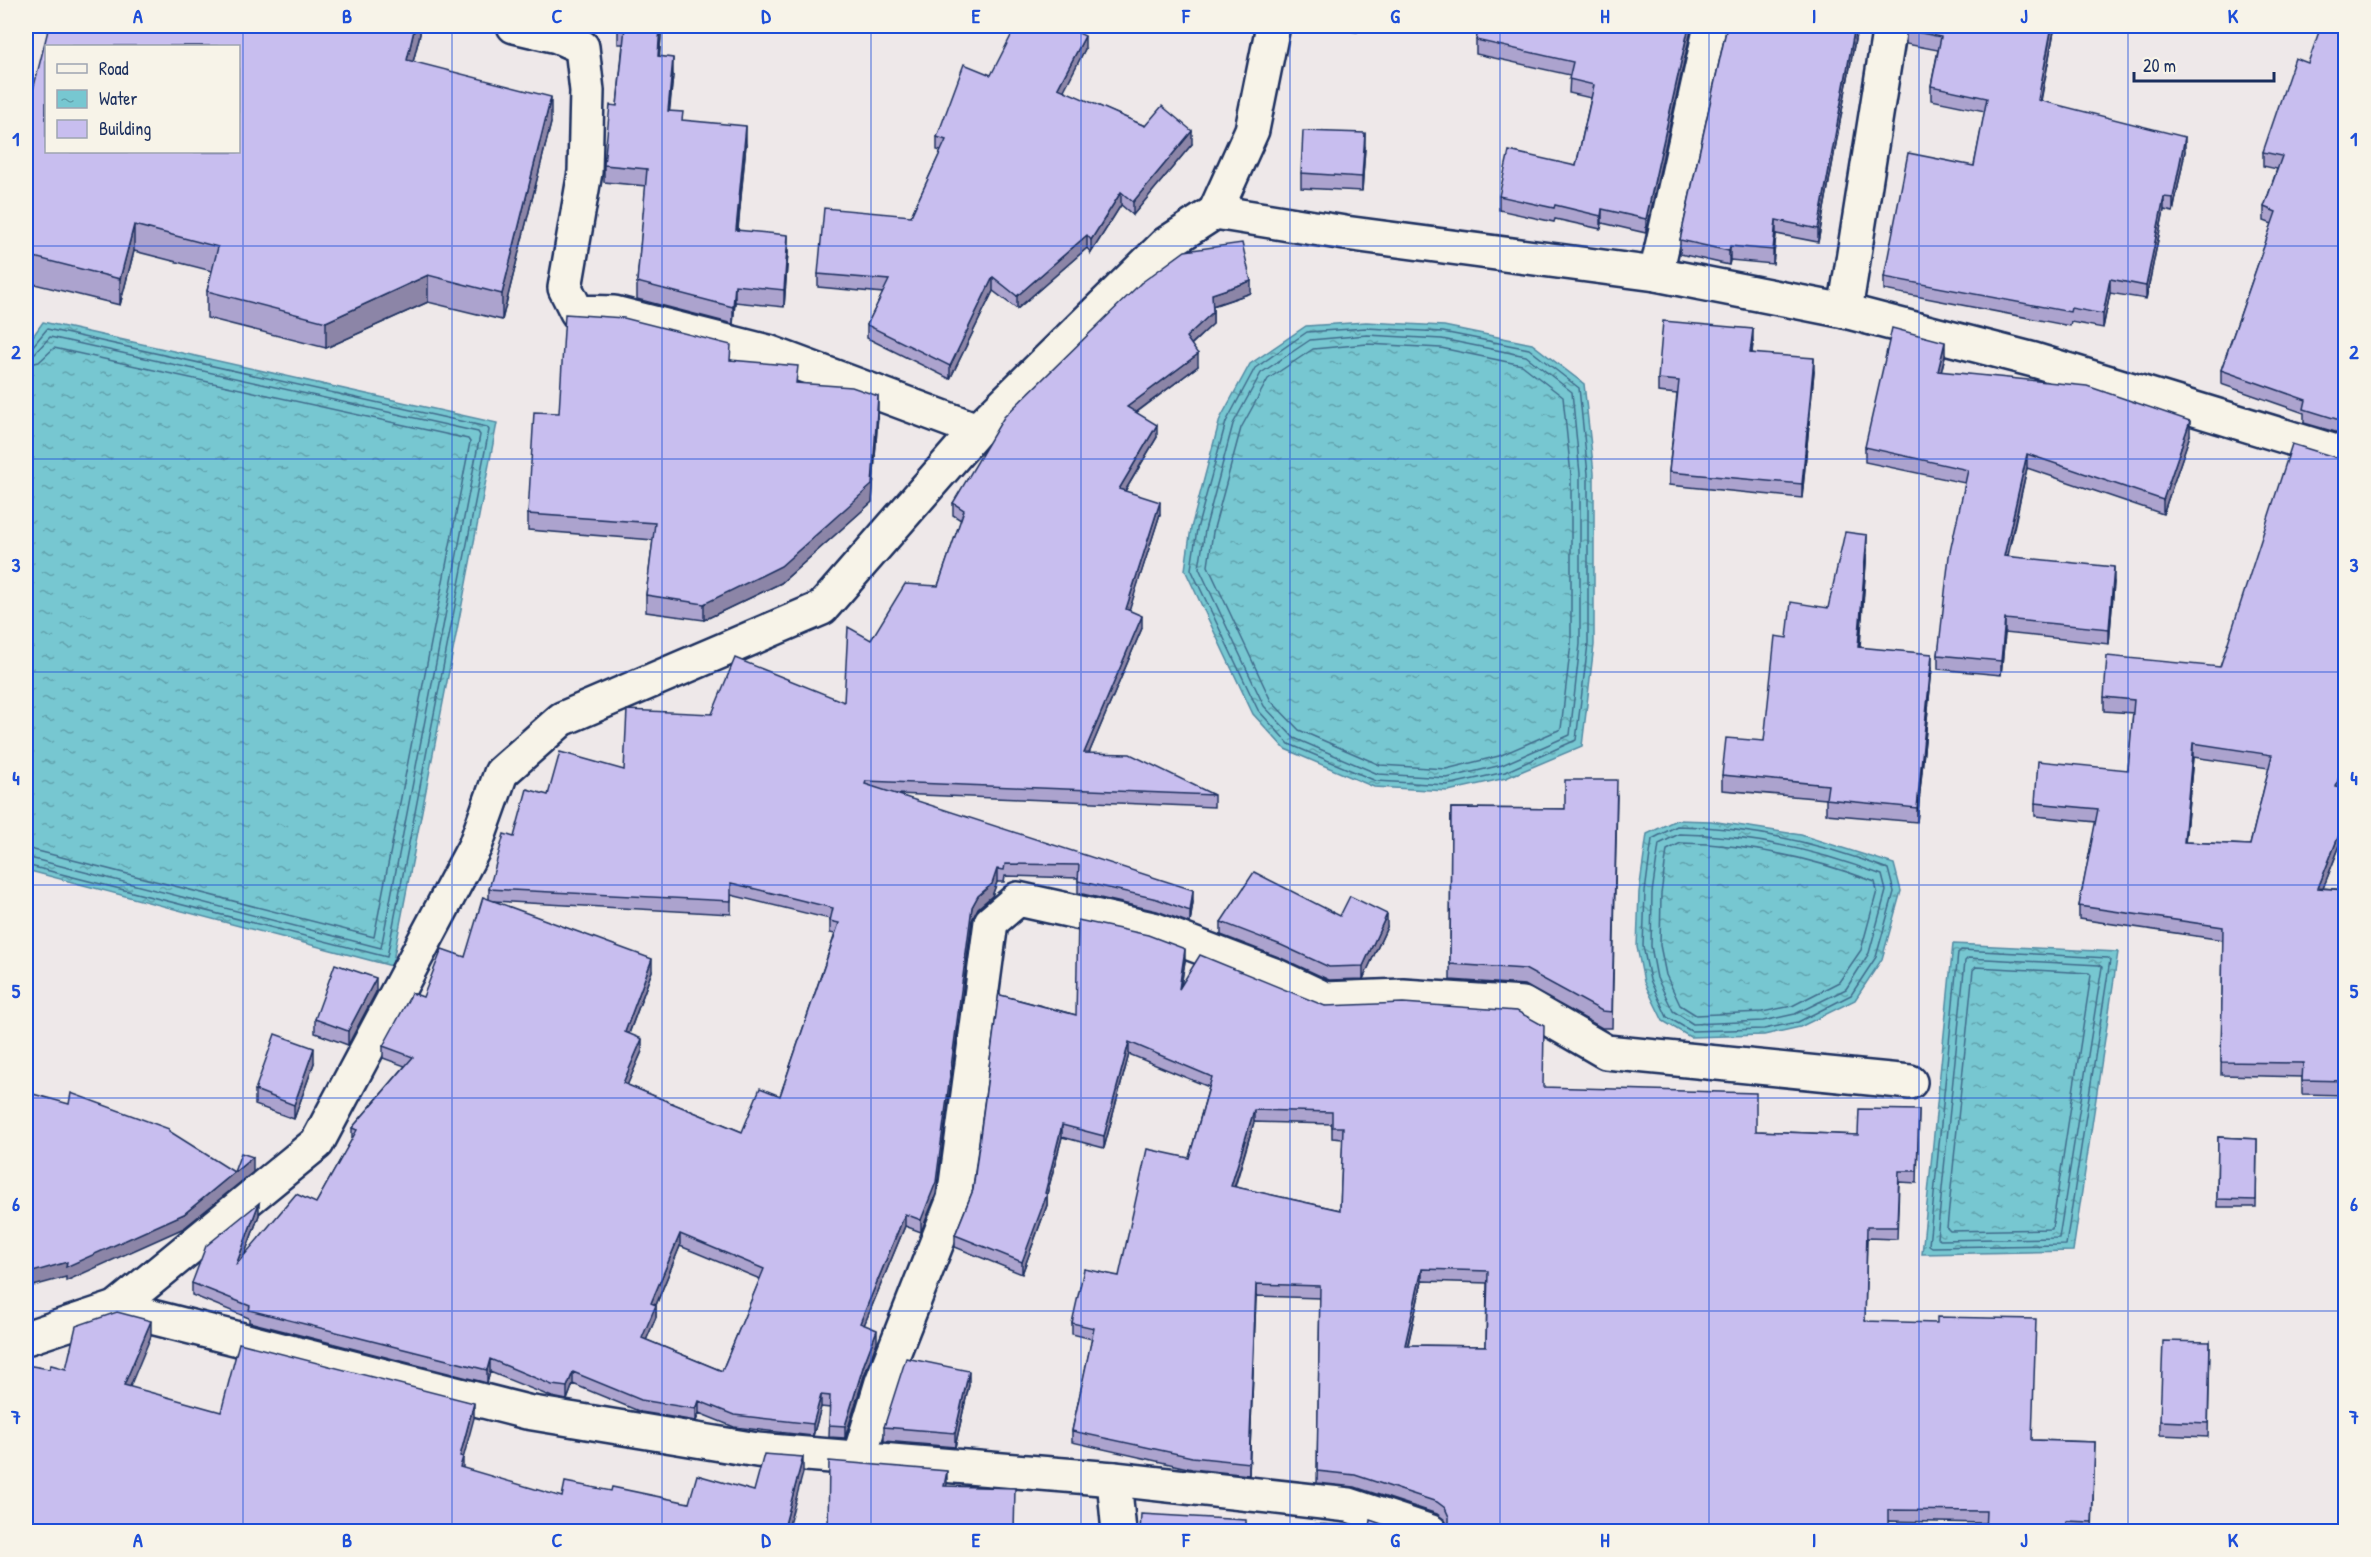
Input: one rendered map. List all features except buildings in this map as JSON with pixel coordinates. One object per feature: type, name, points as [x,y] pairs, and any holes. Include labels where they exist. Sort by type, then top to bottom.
[{"type":"street","points":[[514,26],[557,36],[582,47],[587,91],[585,171],[565,288],[577,312],[614,313],[768,352],[977,430]]},
{"type":"street","points":[[26,1338],[116,1308],[317,1143],[475,846],[501,773],[562,719],[822,608],[977,430],[1166,244],[1215,212],[1252,130],[1273,26]]},
{"type":"street","points":[[1656,274],[1711,26]]},
{"type":"street","points":[[1845,311],[1890,26]]},
{"type":"street","points":[[1215,212],[1356,235],[1656,274],[1845,311],[2034,360],[2346,455]]},
{"type":"street","points":[[859,1458],[882,1382],[954,1199],[991,922],[1018,899],[1153,929],[1274,975],[1325,999],[1403,996],[1523,1004],[1606,1052],[1910,1082]]},
{"type":"street","points":[[116,1308],[527,1412],[758,1450],[1114,1479],[1349,1505],[1431,1532]]},
{"type":"street","points":[[1114,1479],[1119,1532]]},
{"type":"water","points":[[43,322],[497,423],[392,966],[26,870],[26,346]]},
{"type":"water","points":[[1366,322],[1444,326],[1532,344],[1584,384],[1594,473],[1594,645],[1582,746],[1506,778],[1448,791],[1374,787],[1285,749],[1253,714],[1185,570],[1191,528],[1220,419],[1250,364],[1306,326]]},
{"type":"water","points":[[1676,820],[1711,821],[1801,835],[1894,864],[1901,891],[1882,959],[1855,1000],[1800,1027],[1764,1035],[1690,1037],[1663,1021],[1644,982],[1637,947],[1639,892],[1647,834]]},
{"type":"water","points":[[1953,944],[2118,952],[2073,1251],[1922,1254]]}]
